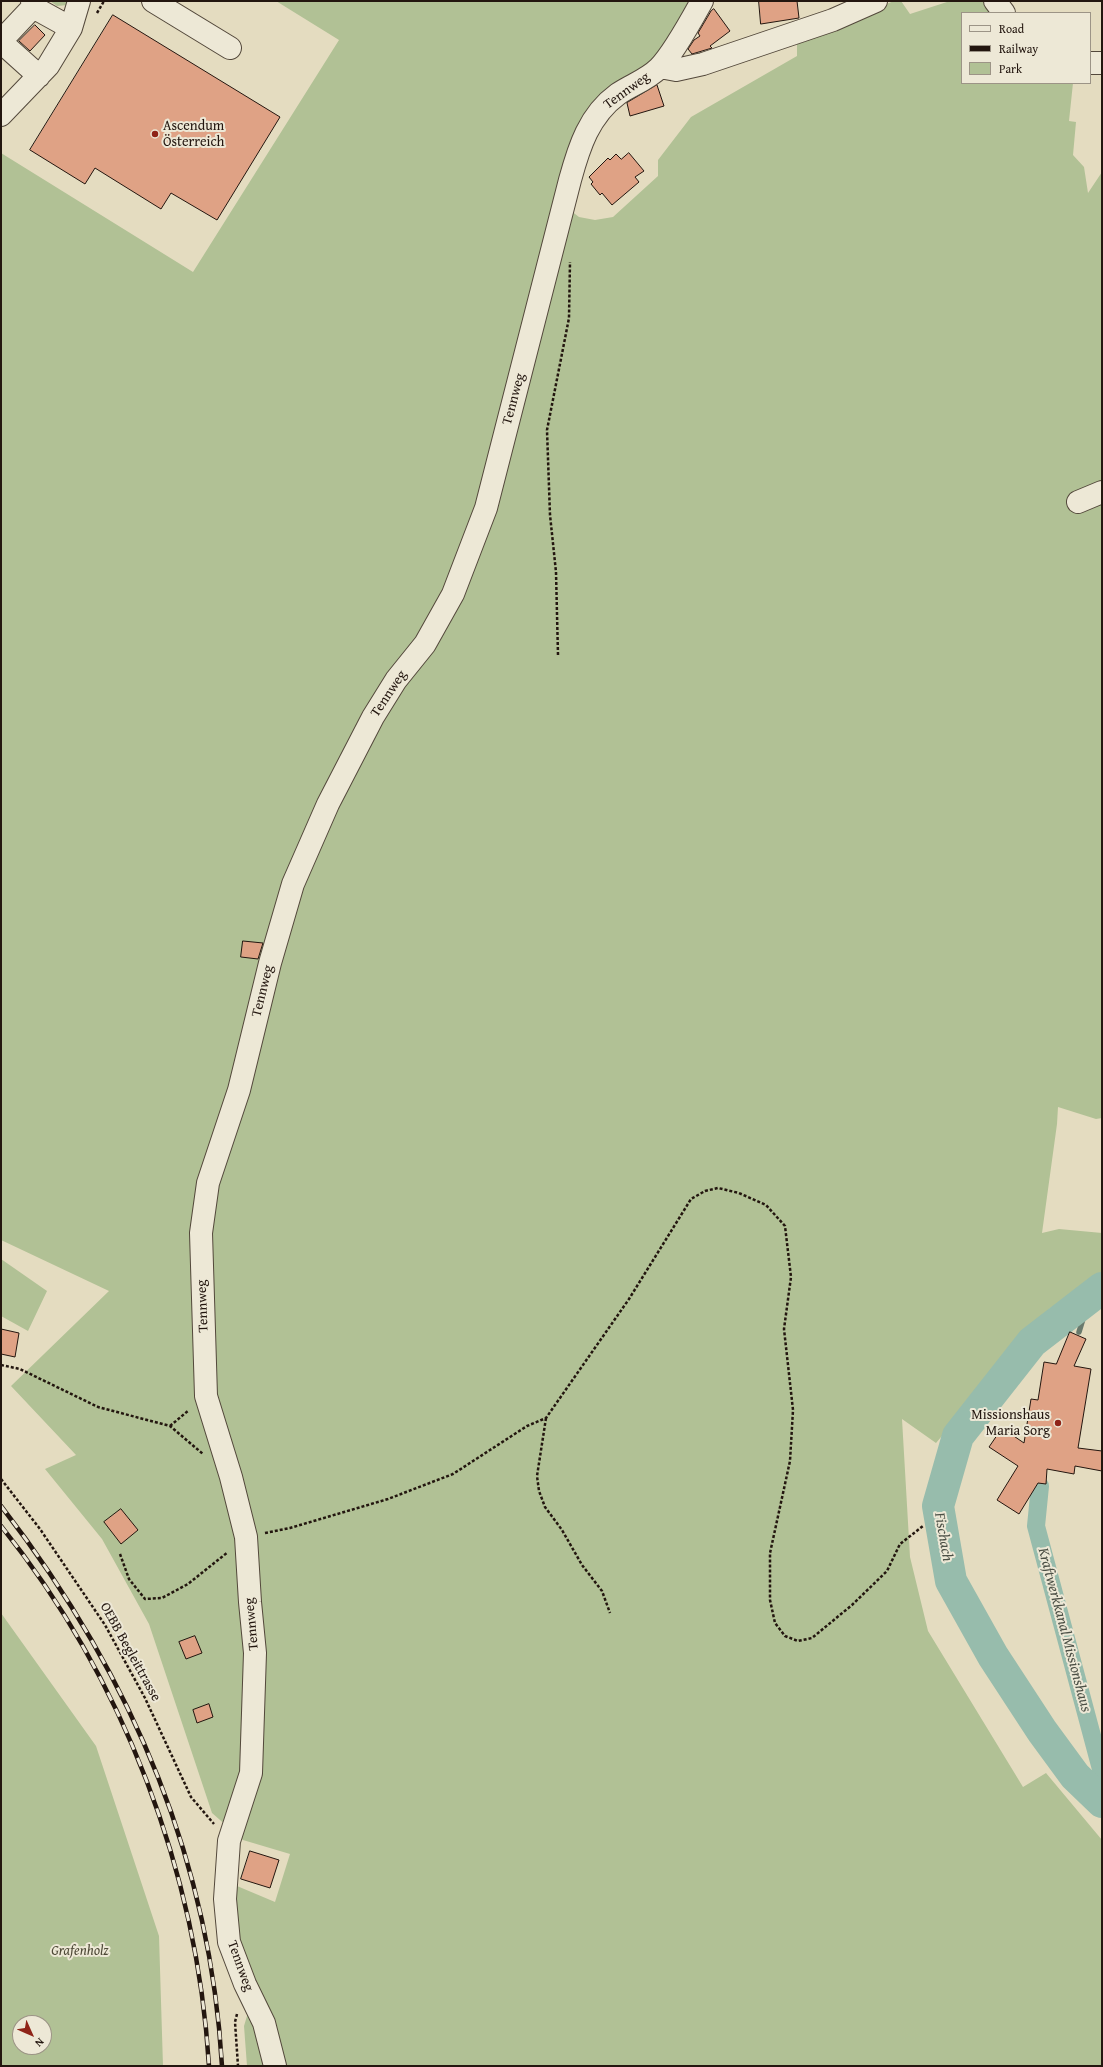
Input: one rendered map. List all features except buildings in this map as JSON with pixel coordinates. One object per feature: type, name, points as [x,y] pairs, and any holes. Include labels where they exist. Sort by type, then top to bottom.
[{"type":"street","points":[[5,105],[39,76],[48,66],[71,28],[79,1]]},
{"type":"street","points":[[153,1],[230,48]]},
{"type":"street","name":"Tennweg","points":[[275,2066],[264,2023],[245,1984],[229,1942],[225,1899],[228,1841],[251,1773],[255,1653],[246,1536],[231,1477],[206,1396],[201,1233],[208,1183],[239,1090],[270,963],[293,884],[328,804],[373,717],[396,680],[425,644],[453,594],[486,508],[570,180],[586,132],[598,113],[608,102],[620,93],[645,79],[660,67],[702,1]]},
{"type":"street","points":[[660,67],[676,70],[703,64],[833,20],[876,1]]},
{"type":"street","points":[[995,1],[1003,12]]},
{"type":"street","points":[[39,76],[1,42],[33,4],[71,28]]},
{"type":"street","points":[[1091,63],[1102,64]]},
{"type":"street","points":[[1078,502],[1102,492]]},
{"type":"path","points":[[558,656],[547,430],[569,318],[570,259]]},
{"type":"path","points":[[610,1613],[602,1591],[582,1565],[562,1530],[545,1507],[539,1491],[537,1476],[546,1418],[629,1299],[691,1199],[705,1191],[718,1188],[739,1193],[766,1205],[785,1226],[791,1277],[784,1330],[792,1410],[790,1461],[770,1553],[770,1600],[775,1623],[785,1636],[798,1641],[812,1638],[852,1605],[887,1571],[900,1544],[923,1526]]},
{"type":"path","points":[[1,1365],[20,1369],[98,1407],[170,1426],[207,1457]]},
{"type":"path","points":[[170,1426],[206,1396]]},
{"type":"path","points":[[120,1554],[129,1579],[145,1599],[162,1598],[188,1584],[246,1536],[290,1528],[388,1499],[453,1474],[527,1426],[546,1418]]},
{"type":"path","name":"OEBB Begleittrasse","points":[[1,1479],[40,1529],[105,1624],[146,1698],[191,1797],[228,1841]]},
{"type":"path","points":[[238,2066],[235,2022],[245,1984]]},
{"type":"green space","points":[[50,1],[69,1],[68,5],[57,6]]},
{"type":"green space","points":[[276,1],[695,1],[653,67],[628,82],[558,201],[579,217],[595,220],[613,217],[658,176],[658,160],[691,117],[797,56],[797,39],[894,1],[901,1],[910,14],[950,1],[983,1],[990,12],[961,12],[961,84],[1073,84],[1069,121],[1076,122],[1073,155],[1084,167],[1088,193],[1102,172],[1102,1118],[1096,1119],[1058,1107],[1042,1233],[1059,1229],[1102,1233],[1102,1275],[1049,1309],[936,1443],[902,1419],[910,1557],[928,1631],[1023,1787],[1046,1773],[1102,1840],[1102,2066],[279,2066],[233,1932],[237,1886],[275,1902],[290,1854],[243,1840],[212,1813],[149,1624],[102,1539],[45,1469],[76,1455],[11,1386],[109,1291],[1,1240],[1,153],[193,272],[339,40]]},
{"type":"green space","points":[[1,1259],[47,1291],[28,1331],[1,1316]]},
{"type":"green space","name":"Grafenholz","points":[[1,1613],[96,1746],[159,1936],[163,2066],[1,2066]]},
{"type":"green space","points":[[250,2006],[272,2066],[247,2066],[244,2026]]},
{"type":"waterway","name":"Fischach","points":[[1102,1288],[1032,1342],[958,1436],[938,1506],[951,1581],[993,1656],[1042,1731],[1075,1776],[1102,1802]]},
{"type":"waterway","name":"Kraftwerkkanal Missionshaus","points":[[1079,1332],[1090,1296]]},
{"type":"waterway","name":"Kraftwerkkanal Missionshaus","points":[[1040,1486],[1036,1526],[1102,1773]]},
{"type":"railway","points":[[1,1506],[46,1569],[87,1633],[124,1700],[155,1769],[180,1840],[200,1913],[214,1988],[222,2066]]},
{"type":"railway","points":[[1,1526],[44,1585],[83,1647],[117,1712],[146,1780],[170,1850],[189,1921],[202,1993],[209,2066]]},
{"type":"place","name":"Ascendum Österreich","points":[[155,134]]},
{"type":"place","name":"Missionshaus Maria Sorg","points":[[1058,1423]]}]
